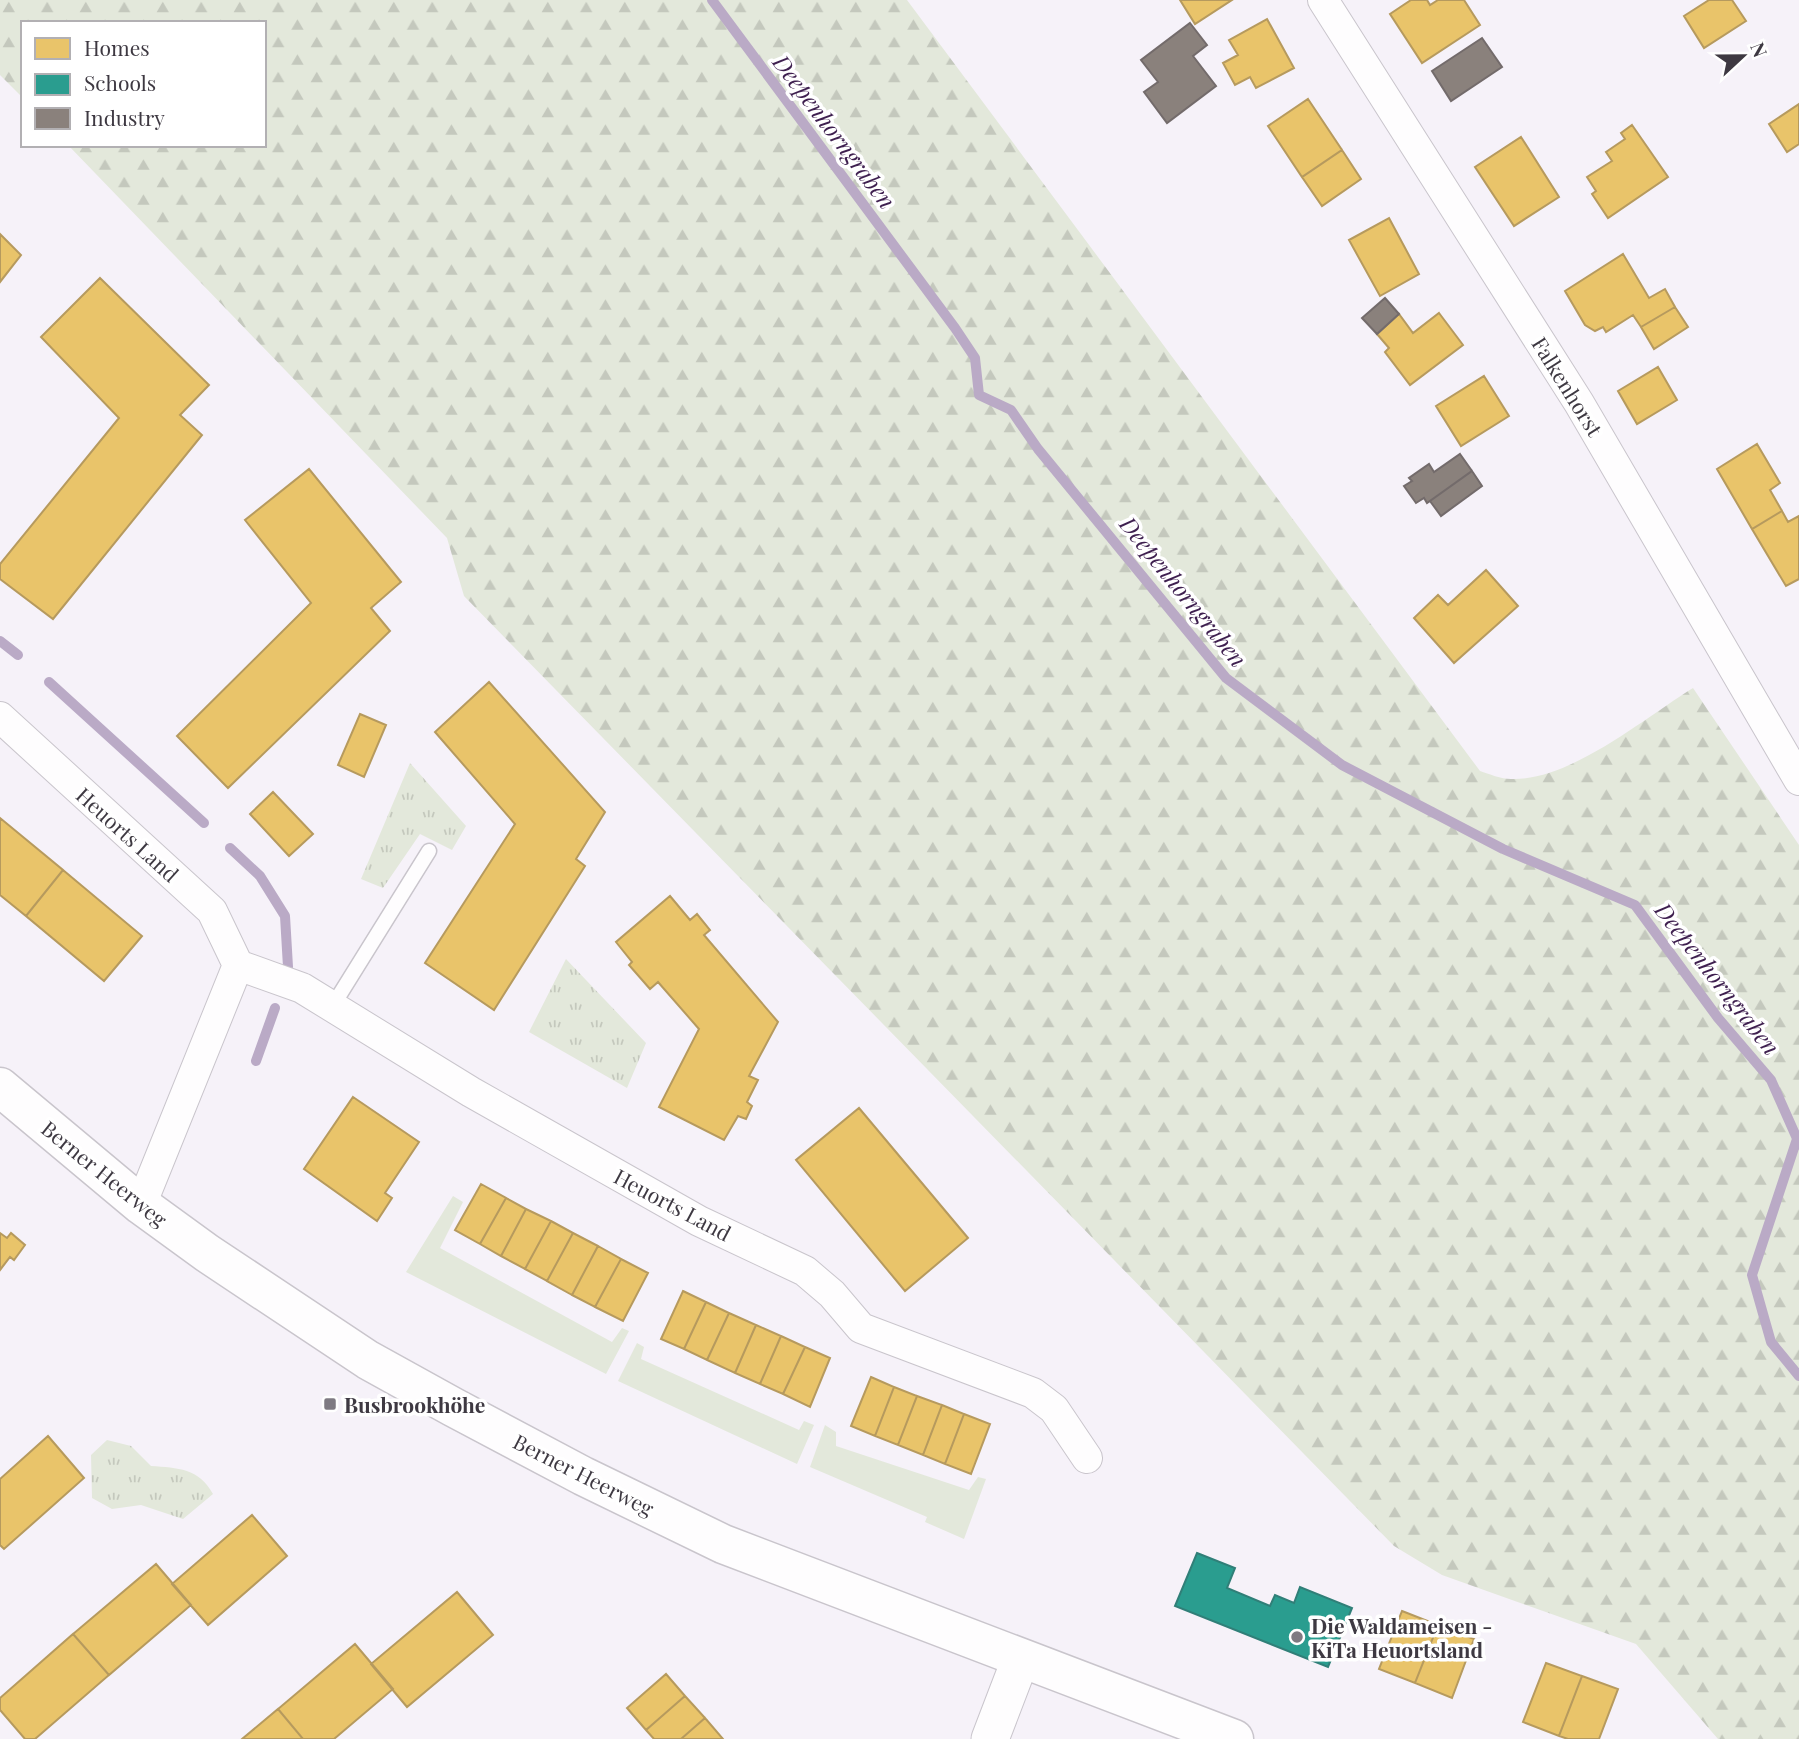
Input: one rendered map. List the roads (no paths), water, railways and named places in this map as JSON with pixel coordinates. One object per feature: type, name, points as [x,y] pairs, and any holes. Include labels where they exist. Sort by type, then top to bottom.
[{"type":"main road","name":"Berner Heerweg","points":[[0,1087],[141,1205],[207,1253],[368,1360],[583,1476],[723,1544],[1234,1739]]},
{"type":"street","name":"Falkenhorst","points":[[1323,0],[1579,403],[1799,780]]},
{"type":"street","name":"Heuorts Land","points":[[0,717],[212,911],[238,965],[302,988],[471,1093],[699,1221],[805,1271],[832,1294],[861,1328],[1033,1393],[1054,1409],[1087,1458]]},
{"type":"street","points":[[141,1205],[238,965]]},
{"type":"street","points":[[990,1739],[1021,1658]]},
{"type":"lane","points":[[332,1007],[429,851]]},
{"type":"waterway","name":"Deepenhorngraben","points":[[712,0],[955,328],[975,358],[979,395],[1011,410],[1038,449],[1226,678],[1342,765],[1503,849],[1635,905],[1718,1018],[1771,1080],[1799,1143]]},
{"type":"waterway","points":[[0,641],[18,655]]},
{"type":"waterway","points":[[49,682],[204,823]]},
{"type":"waterway","points":[[230,848],[260,876],[285,916],[288,967]]},
{"type":"waterway","points":[[256,1061],[275,1008]]},
{"type":"waterway","name":"Deepenhorngraben","points":[[1797,1139],[1752,1275],[1771,1342],[1799,1376]]},
{"type":"place","name":"Busbrookhöhe","points":[[330,1404]]},
{"type":"place","name":"Die Waldameisen - KiTa Heuortsland","points":[[1297,1637]]}]
